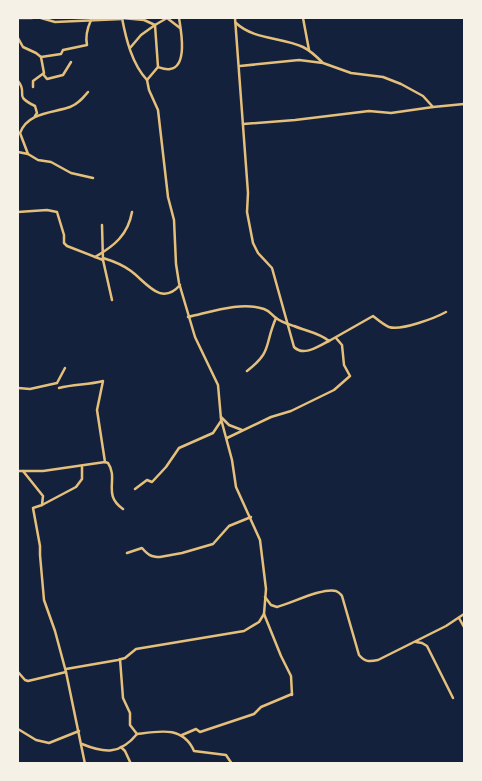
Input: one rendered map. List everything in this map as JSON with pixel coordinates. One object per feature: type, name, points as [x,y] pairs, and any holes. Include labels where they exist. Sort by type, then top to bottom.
[{"type":"street","points":[[18,18],[32,18]]},
{"type":"street","points":[[42,18],[56,22],[69,19],[122,18],[144,20],[155,26]]},
{"type":"street","points":[[122,18],[135,63],[147,80],[149,90],[158,110],[168,197],[174,220],[176,264],[180,284],[188,317],[202,353],[218,384],[221,418],[232,460],[236,487],[260,540],[266,589],[264,614],[291,676],[292,695],[261,708],[254,714],[200,732],[196,729],[181,736]]},
{"type":"street","points":[[130,48],[141,35],[167,18],[180,28]]},
{"type":"street","points":[[158,67],[170,69],[176,67],[180,62],[182,51],[179,18]]},
{"type":"street","points":[[235,18],[248,193],[247,212],[251,235],[258,253],[272,268],[294,347],[299,352],[308,351],[329,342],[373,316],[387,326],[396,328],[432,319],[446,312]]},
{"type":"street","points":[[303,18],[309,50]]},
{"type":"street","points":[[41,58],[57,56],[63,50],[87,45],[87,28],[91,20]]},
{"type":"street","points":[[236,23],[248,32],[302,46],[323,63]]},
{"type":"street","points":[[147,80],[158,67],[155,26]]},
{"type":"street","points":[[18,38],[23,47],[36,53],[41,58],[43,74],[48,79],[64,75],[71,62]]},
{"type":"street","points":[[240,66],[299,60],[323,63],[351,73],[382,77],[401,84],[423,96],[434,107]]},
{"type":"street","points":[[33,87],[33,81],[43,74]]},
{"type":"street","points":[[18,81],[24,100],[35,106],[37,113],[35,118]]},
{"type":"street","points":[[28,154],[20,133],[28,122],[47,112],[74,105],[88,92]]},
{"type":"street","points":[[243,124],[369,111],[391,113],[464,104]]},
{"type":"street","points":[[18,152],[28,154],[38,160],[51,162],[71,172],[92,178]]},
{"type":"street","points":[[18,212],[47,210],[56,212],[64,234],[64,243],[67,246],[95,257],[111,260],[130,271],[147,287],[159,293],[170,292],[180,284]]},
{"type":"street","points":[[95,257],[119,240],[130,223],[132,212]]},
{"type":"street","points":[[102,226],[103,259],[112,300]]},
{"type":"street","points":[[188,317],[221,309],[248,306],[268,310],[276,318],[310,333],[322,336],[329,342]]},
{"type":"street","points":[[247,371],[262,359],[267,351],[271,329],[276,318]]},
{"type":"street","points":[[226,438],[272,417],[291,411],[334,390],[350,376],[344,365],[342,345],[336,338]]},
{"type":"street","points":[[18,388],[30,389],[57,383],[65,368]]},
{"type":"street","points":[[59,388],[102,381],[97,410],[105,462],[108,463],[111,470],[112,498],[123,509]]},
{"type":"street","points":[[221,418],[229,425],[243,431]]},
{"type":"street","points":[[135,489],[147,480],[152,482],[155,480],[179,448],[213,433],[221,418]]},
{"type":"street","points":[[18,471],[43,471],[105,462]]},
{"type":"street","points":[[82,466],[82,479],[79,484],[61,496],[33,508],[40,546],[44,600],[66,671],[85,764]]},
{"type":"street","points":[[23,471],[42,492],[42,505]]},
{"type":"street","points":[[127,553],[142,548],[152,557],[160,557],[207,546],[217,540],[229,526],[251,517]]},
{"type":"street","points":[[265,597],[271,605],[277,607],[330,590],[337,591],[342,596],[359,655],[369,662],[378,660],[414,642],[464,614]]},
{"type":"street","points":[[18,672],[28,681],[120,660],[136,649],[244,631],[259,622],[264,614]]},
{"type":"street","points":[[459,618],[464,627]]},
{"type":"street","points":[[414,642],[427,646],[453,698]]},
{"type":"street","points":[[120,660],[123,698],[130,713],[130,725],[138,734]]},
{"type":"street","points":[[18,729],[36,740],[48,743],[79,731]]},
{"type":"street","points":[[82,744],[104,752],[112,751],[133,740],[138,734],[162,730],[181,736],[191,744],[194,751],[226,754],[232,764]]},
{"type":"street","points":[[121,747],[125,750],[131,764]]}]
